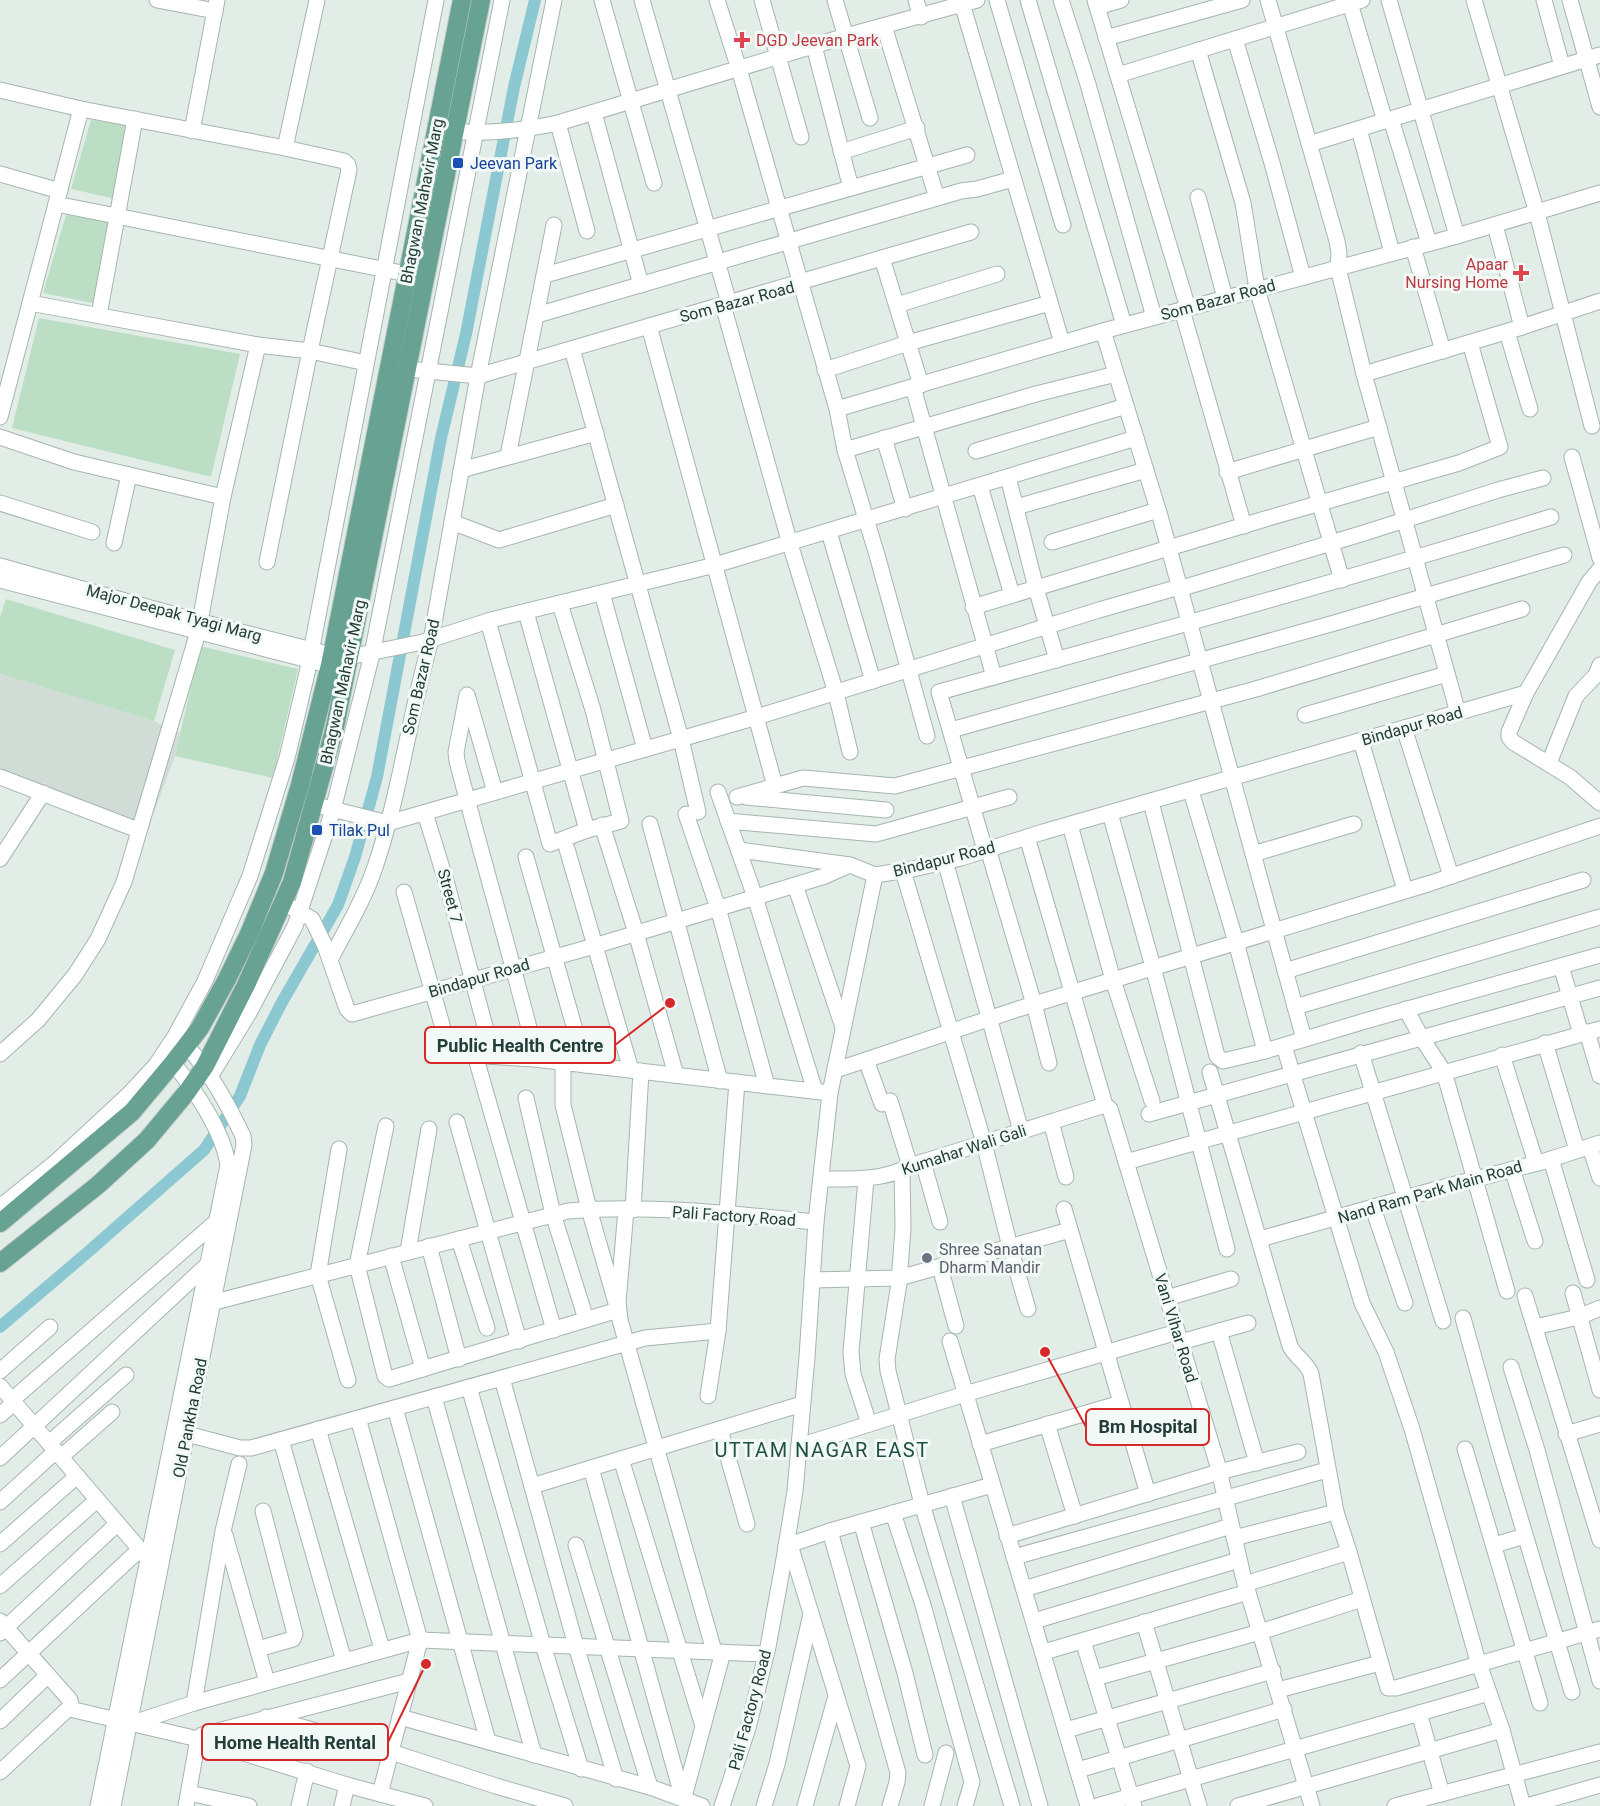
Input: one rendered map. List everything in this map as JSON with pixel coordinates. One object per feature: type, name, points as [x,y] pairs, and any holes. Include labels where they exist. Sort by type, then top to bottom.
[{"type":"main road","name":"Bhagwan Mahavir Marg","points":[[0,1263],[98,1185],[147,1140],[191,1085],[208,1071],[292,882],[335,727],[340,661],[407,274],[462,0]]},
{"type":"main road","name":"Bhagwan Mahavir Marg","points":[[0,1211],[132,1112],[173,1063],[186,1045],[193,1023],[249,934],[274,873],[340,661],[406,368],[481,0]]},
{"type":"street","points":[[157,0],[216,6],[192,131]]},
{"type":"street","points":[[285,148],[317,0]]},
{"type":"street","points":[[0,1211],[133,1089],[193,1023],[205,981],[250,876],[287,759],[311,655],[436,0]]},
{"type":"street","points":[[208,1071],[249,1013],[306,915],[340,811],[372,654],[435,372],[482,133],[502,0]]},
{"type":"street","points":[[406,368],[475,376],[521,130],[554,0]]},
{"type":"street","points":[[602,0],[654,183]]},
{"type":"street","points":[[642,0],[717,263],[790,544],[836,693],[850,752]]},
{"type":"street","points":[[717,0],[800,282],[971,232]]},
{"type":"street","points":[[762,0],[801,137]]},
{"type":"street","points":[[835,0],[870,118]]},
{"type":"street","points":[[916,0],[921,17]]},
{"type":"street","points":[[997,0],[1063,225]]},
{"type":"street","points":[[1028,0],[1124,326]]},
{"type":"street","points":[[1061,0],[1087,81],[1154,317]]},
{"type":"street","points":[[1121,0],[1096,3],[1185,309],[1227,472],[1244,526]]},
{"type":"street","points":[[1106,38],[1242,0]]},
{"type":"street","points":[[1268,0],[1337,241],[1338,268],[1364,374],[1458,713]]},
{"type":"street","points":[[1389,0],[1457,236]]},
{"type":"street","points":[[1474,0],[1537,213],[1592,426]]},
{"type":"street","points":[[1544,0],[1562,66]]},
{"type":"street","points":[[1570,0],[1593,56],[1600,106]]},
{"type":"street","points":[[454,131],[482,133],[521,130],[558,123],[846,36],[921,17],[967,1],[1013,179],[1062,343]]},
{"type":"street","points":[[1118,75],[1354,1],[1388,120],[1429,243]]},
{"type":"street","points":[[884,26],[937,198]]},
{"type":"street","points":[[1235,39],[1303,277]]},
{"type":"street","points":[[814,46],[851,188]]},
{"type":"street","points":[[1198,50],[1243,203],[1257,290],[1342,579]]},
{"type":"street","points":[[1309,144],[1593,56]]},
{"type":"street","points":[[0,90],[81,109],[340,159],[348,165],[267,562]]},
{"type":"street","points":[[0,417],[81,109]]},
{"type":"street","points":[[594,113],[641,285]]},
{"type":"street","points":[[99,315],[135,119]]},
{"type":"street","points":[[558,123],[587,231]]},
{"type":"street","points":[[841,152],[917,128]]},
{"type":"street","points":[[1359,129],[1392,253]]},
{"type":"street","points":[[545,275],[967,155]]},
{"type":"street","points":[[0,174],[58,197],[117,216],[407,274]]},
{"type":"street","points":[[537,315],[937,198],[1013,179]]},
{"type":"street","name":"Som Bazar Road","points":[[327,953],[368,886],[422,671],[452,522],[475,376],[800,282],[837,409],[1103,331],[1457,236],[1600,193]]},
{"type":"street","points":[[1198,197],[1225,298]]},
{"type":"street","points":[[508,456],[554,225]]},
{"type":"street","points":[[1495,225],[1522,327]]},
{"type":"street","points":[[1413,248],[1443,351]]},
{"type":"street","points":[[882,258],[908,343],[924,427],[994,677]]},
{"type":"street","points":[[897,305],[997,274]]},
{"type":"street","points":[[1364,374],[1507,332],[1600,301]]},
{"type":"street","points":[[30,303],[258,345],[310,351],[366,363]]},
{"type":"street","points":[[825,370],[908,343],[1050,303]]},
{"type":"street","points":[[649,327],[775,786]]},
{"type":"street","points":[[1103,331],[1158,510],[1304,1039]]},
{"type":"street","points":[[1507,332],[1530,409]]},
{"type":"street","points":[[973,607],[1394,483],[1459,463],[1500,447],[1470,343]]},
{"type":"street","points":[[0,1053],[38,1020],[85,960],[117,899],[130,863],[199,626],[223,497],[258,345]]},
{"type":"street","points":[[572,349],[681,739],[692,813],[767,1086]]},
{"type":"street","points":[[845,450],[1036,394],[1116,374]]},
{"type":"street","points":[[976,451],[1126,406]]},
{"type":"street","points":[[837,409],[845,450],[927,736]]},
{"type":"street","points":[[1227,472],[1378,427]]},
{"type":"street","points":[[461,470],[596,433]]},
{"type":"street","points":[[0,437],[74,462],[223,497]]},
{"type":"street","points":[[884,438],[905,509]]},
{"type":"street","points":[[340,661],[427,641],[488,621],[715,565],[790,544],[1136,438]]},
{"type":"street","points":[[1572,457],[1600,558]]},
{"type":"street","points":[[1016,507],[1146,471]]},
{"type":"street","points":[[114,543],[129,475]]},
{"type":"street","points":[[1008,477],[1057,660]]},
{"type":"street","points":[[315,805],[384,822],[425,813],[757,717],[984,646],[1543,478]]},
{"type":"street","points":[[980,486],[1012,595]]},
{"type":"street","points":[[0,502],[92,532]]},
{"type":"street","points":[[452,522],[499,540],[616,506]]},
{"type":"street","points":[[1052,542],[1158,510]]},
{"type":"street","points":[[1049,1063],[1034,1004],[971,807],[939,692],[1188,624],[1415,559],[1551,517]]},
{"type":"street","points":[[829,532],[873,681]]},
{"type":"street","points":[[951,730],[1564,555]]},
{"type":"street","points":[[1600,569],[1589,582],[1526,693],[1509,732],[1509,737],[1513,742],[1570,777],[1600,803]]},
{"type":"street","name":"Major Deepak Tyagi Marg","points":[[4,579],[340,661]]},
{"type":"street","points":[[602,593],[645,749]]},
{"type":"street","points":[[488,621],[550,844],[602,825],[621,821],[593,710],[560,604]]},
{"type":"street","points":[[737,796],[803,778],[894,786],[1256,689],[1522,609]]},
{"type":"street","points":[[526,612],[587,830]]},
{"type":"street","points":[[1549,763],[1576,696],[1596,675],[1600,665]]},
{"type":"street","points":[[1305,715],[1447,674]]},
{"type":"street","name":"Bindapur Road","points":[[327,953],[347,1009],[352,1014],[636,933],[825,876],[850,865],[875,874],[903,871],[945,861],[1526,693]]},
{"type":"street","points":[[495,792],[467,695],[456,752],[537,1059]]},
{"type":"street","points":[[1404,728],[1451,876]]},
{"type":"street","points":[[1361,741],[1405,890]]},
{"type":"street","points":[[0,777],[138,830]]},
{"type":"street","points":[[1191,791],[1236,942],[1265,1052]]},
{"type":"street","points":[[0,859],[43,793]]},
{"type":"street","points":[[816,1222],[820,1179],[822,1092],[718,793],[885,810]]},
{"type":"street","points":[[728,820],[876,834],[1010,797]]},
{"type":"street","points":[[1152,802],[1220,1059],[1227,1061],[1265,1052],[1406,1009],[1600,955]]},
{"type":"street","name":"Street 7","points":[[425,813],[446,880],[493,1056]]},
{"type":"street","points":[[1110,813],[1227,1249]]},
{"type":"street","points":[[650,824],[720,1081]]},
{"type":"street","points":[[1253,854],[1354,824]]},
{"type":"street","points":[[602,825],[636,933],[675,1075]]},
{"type":"street","points":[[1070,825],[1150,1107],[1187,1102],[1600,988]]},
{"type":"street","points":[[836,1070],[1034,1004],[1451,876],[1600,826]]},
{"type":"street","name":"Vani Vihar Road","points":[[1027,837],[1106,1105],[1110,1109],[1219,1472],[1246,1588],[1312,1806]]},
{"type":"street","points":[[567,849],[636,1071],[629,1210],[618,1310]]},
{"type":"street","points":[[739,850],[850,865]]},
{"type":"street","points":[[526,857],[585,1065]]},
{"type":"street","points":[[945,861],[1021,1131]]},
{"type":"street","points":[[903,871],[984,1143],[1028,1309]]},
{"type":"street","points":[[822,1092],[836,1070],[875,874]]},
{"type":"street","points":[[1285,970],[1584,880]]},
{"type":"street","points":[[795,885],[843,1027]]},
{"type":"street","points":[[404,892],[449,1049]]},
{"type":"street","points":[[283,903],[306,915],[327,953]]},
{"type":"street","points":[[1295,1007],[1600,917]]},
{"type":"street","points":[[1561,966],[1569,996],[1589,1031],[1600,1076]]},
{"type":"street","points":[[1406,1009],[1444,1072],[1507,1290]]},
{"type":"street","points":[[1126,1162],[1229,1135],[1589,1031]]},
{"type":"street","points":[[1545,1043],[1600,1178]]},
{"type":"street","name":"Old Pankha Road","points":[[113,1806],[144,1555],[243,1157],[243,1136],[238,1126],[208,1071],[186,1045]]},
{"type":"street","points":[[1284,1046],[1362,1303],[1386,1352],[1412,1429],[1479,1663],[1525,1806],[1600,1785]]},
{"type":"street","points":[[1361,1053],[1443,1321]]},
{"type":"street","points":[[554,1330],[472,1055],[537,1059],[822,1092]]},
{"type":"street","points":[[1502,1055],[1544,1161],[1587,1280]]},
{"type":"street","points":[[866,1060],[912,1166],[940,1222]]},
{"type":"street","points":[[563,1062],[563,1105],[589,1209],[655,1449],[718,1652],[703,1726],[683,1799]]},
{"type":"street","name":"Old Pankha Road","points":[[98,1806],[123,1723],[187,1434],[207,1304],[208,1264],[228,1165],[226,1149],[191,1085],[173,1063]]},
{"type":"street","points":[[1210,1072],[1290,1346],[1293,1353],[1311,1374],[1336,1512],[1386,1684],[1391,1689],[1593,1631]]},
{"type":"street","points":[[708,1396],[718,1331],[737,1083]]},
{"type":"street","points":[[526,1098],[553,1214],[586,1319]]},
{"type":"street","name":"Kumahar Wali Gali","points":[[820,1179],[866,1179],[1106,1105]]},
{"type":"street","points":[[457,1122],[519,1341]]},
{"type":"street","points":[[1051,1122],[1066,1177]]},
{"type":"street","points":[[386,1126],[357,1265],[386,1378],[459,1359],[618,1310]]},
{"type":"street","points":[[408,1251],[429,1129]]},
{"type":"street","name":"Nand Ram Park Main Road","points":[[1260,1239],[1589,1147]]},
{"type":"street","points":[[339,1149],[318,1275],[348,1380]]},
{"type":"street","points":[[912,1166],[887,1359],[888,1371],[922,1504],[1012,1806]]},
{"type":"street","points":[[1512,1169],[1535,1240]]},
{"type":"street","points":[[866,1179],[852,1363],[869,1424]]},
{"type":"street","points":[[1373,1208],[1406,1303]]},
{"type":"street","name":"Pali Factory Road","points":[[207,1304],[553,1214],[589,1209],[728,1214],[816,1222],[799,1446],[788,1546],[748,1728],[722,1806]]},
{"type":"street","points":[[1064,1209],[1148,1494]]},
{"type":"street","points":[[0,1415],[217,1221]]},
{"type":"street","points":[[812,1280],[899,1278],[1070,1230]]},
{"type":"street","points":[[459,1239],[486,1328]]},
{"type":"street","points":[[429,1246],[459,1359]]},
{"type":"street","points":[[391,1256],[423,1369]]},
{"type":"street","points":[[0,1458],[208,1264]]},
{"type":"street","points":[[940,1267],[956,1326]]},
{"type":"street","points":[[1167,1298],[1231,1279]]},
{"type":"street","points":[[1573,1293],[1600,1390]]},
{"type":"street","points":[[1526,1296],[1600,1540]]},
{"type":"street","points":[[1535,1327],[1579,1317],[1600,1309]]},
{"type":"street","points":[[1463,1318],[1572,1692]]},
{"type":"street","points":[[799,1446],[1107,1353],[1248,1323]]},
{"type":"street","points":[[0,1371],[50,1327]]},
{"type":"street","points":[[187,1434],[245,1449],[627,1343],[657,1336],[718,1331]]},
{"type":"street","points":[[1219,1331],[1257,1463]]},
{"type":"street","points":[[950,1341],[1088,1806]]},
{"type":"street","points":[[1511,1367],[1593,1631],[1600,1681]]},
{"type":"street","points":[[0,1502],[55,1451],[126,1375]]},
{"type":"street","points":[[502,1378],[576,1646],[616,1779]]},
{"type":"street","points":[[0,1386],[144,1555],[28,1652],[0,1680]]},
{"type":"street","points":[[469,1387],[581,1769]]},
{"type":"street","points":[[434,1397],[534,1755]]},
{"type":"street","points":[[980,1444],[1121,1403]]},
{"type":"street","points":[[532,1486],[802,1404]]},
{"type":"street","points":[[395,1408],[488,1742]]},
{"type":"street","points":[[55,1451],[112,1412]]},
{"type":"street","points":[[358,1418],[420,1640],[380,1794]]},
{"type":"street","points":[[1047,1424],[1075,1516]]},
{"type":"street","points":[[1566,1434],[1600,1424]]},
{"type":"street","points":[[720,1429],[747,1524]]},
{"type":"street","points":[[318,1430],[382,1649]]},
{"type":"street","points":[[281,1440],[344,1661]]},
{"type":"street","points":[[1466,1449],[1540,1703]]},
{"type":"street","points":[[1007,1536],[1219,1472],[1298,1452]]},
{"type":"street","points":[[621,1459],[703,1726]]},
{"type":"street","points":[[194,1703],[224,1531],[239,1464]]},
{"type":"street","points":[[591,1468],[683,1799]]},
{"type":"street","points":[[1014,1557],[1327,1470]]},
{"type":"street","points":[[0,1544],[77,1476]]},
{"type":"street","points":[[847,1806],[858,1766],[812,1611],[788,1546],[830,1531],[992,1485]]},
{"type":"street","points":[[952,1496],[1040,1806]]},
{"type":"street","points":[[0,1586],[97,1500]]},
{"type":"street","points":[[258,1648],[293,1639],[295,1634],[262,1511]]},
{"type":"street","points":[[1024,1589],[1233,1532],[1336,1512]]},
{"type":"street","points":[[893,1513],[923,1605],[972,1782],[965,1806]]},
{"type":"street","points":[[861,1522],[905,1673],[925,1755]]},
{"type":"street","points":[[0,1772],[71,1706],[70,1700],[28,1652],[2,1627],[117,1524]]},
{"type":"street","points":[[224,1531],[267,1682]]},
{"type":"street","points":[[830,1531],[898,1773],[890,1806]]},
{"type":"street","points":[[1494,1545],[1525,1536]]},
{"type":"street","points":[[576,1545],[650,1787]]},
{"type":"street","points":[[1044,1653],[1144,1622],[1349,1552]]},
{"type":"street","points":[[1034,1621],[1239,1560]]},
{"type":"street","points":[[1095,1678],[1260,1632],[1362,1599]]},
{"type":"street","points":[[764,1806],[777,1764],[812,1611]]},
{"type":"street","points":[[1144,1622],[1199,1806]]},
{"type":"street","points":[[123,1723],[420,1640],[766,1654]]},
{"type":"street","points":[[1083,1641],[1132,1801]]},
{"type":"street","points":[[1278,1690],[1380,1662]]},
{"type":"street","points":[[1066,1730],[1273,1671]]},
{"type":"street","points":[[0,1720],[48,1676]]},
{"type":"street","points":[[249,1806],[187,1799],[198,1739],[204,1735],[266,1717],[409,1681]]},
{"type":"street","points":[[1097,1806],[1132,1801],[1191,1778],[1489,1693]]},
{"type":"street","points":[[805,1806],[837,1695]]},
{"type":"street","points":[[70,1709],[198,1739],[347,1785],[425,1806]]},
{"type":"street","points":[[1078,1770],[1284,1709]]},
{"type":"street","points":[[1419,1713],[1442,1794]]},
{"type":"street","points":[[266,1717],[391,1752],[495,1786],[566,1806]]},
{"type":"street","points":[[400,1717],[650,1787],[702,1806]]},
{"type":"street","points":[[1238,1806],[1502,1730]]},
{"type":"street","points":[[1395,1806],[1600,1752]]},
{"type":"street","points":[[932,1806],[946,1753]]},
{"type":"street","points":[[299,1806],[307,1771]]},
{"type":"street","points":[[342,1806],[347,1785]]},
{"type":"shaded area","points":[[0,674],[154,721],[180,733],[175,756],[144,839],[0,785]]},
{"type":"green space","points":[[91,120],[130,125],[116,199],[71,189]]},
{"type":"green space","points":[[66,215],[112,222],[97,304],[43,293]]},
{"type":"green space","points":[[39,318],[240,354],[211,477],[12,428]]},
{"type":"green space","points":[[6,599],[175,650],[154,721],[0,674],[0,617]]},
{"type":"green space","points":[[200,646],[298,669],[273,778],[175,756]]},
{"type":"waterway","points":[[0,1327],[204,1150],[240,1096],[260,1045],[282,1002],[338,905],[355,857],[377,777],[441,438],[466,334],[514,87],[535,0]]},
{"type":"place","name":"DGD Jeevan Park","points":[[742,40]]},
{"type":"place","name":"Jeevan Park","points":[[458,163]]},
{"type":"place","name":"Apaar Nursing Home","points":[[1521,273]]},
{"type":"place","name":"Tilak Pul","points":[[317,830]]},
{"type":"place","name":"Public Health Centre","points":[[670,1003]]},
{"type":"place","name":"Shree Sanatan Dharm Mandir","points":[[927,1258]]},
{"type":"place","name":"Bm Hospital","points":[[1045,1352]]},
{"type":"place","name":"Home Health Rental","points":[[426,1664]]},
{"type":"district","name":"UTTAM NAGAR EAST","points":[[822,1450]]}]
